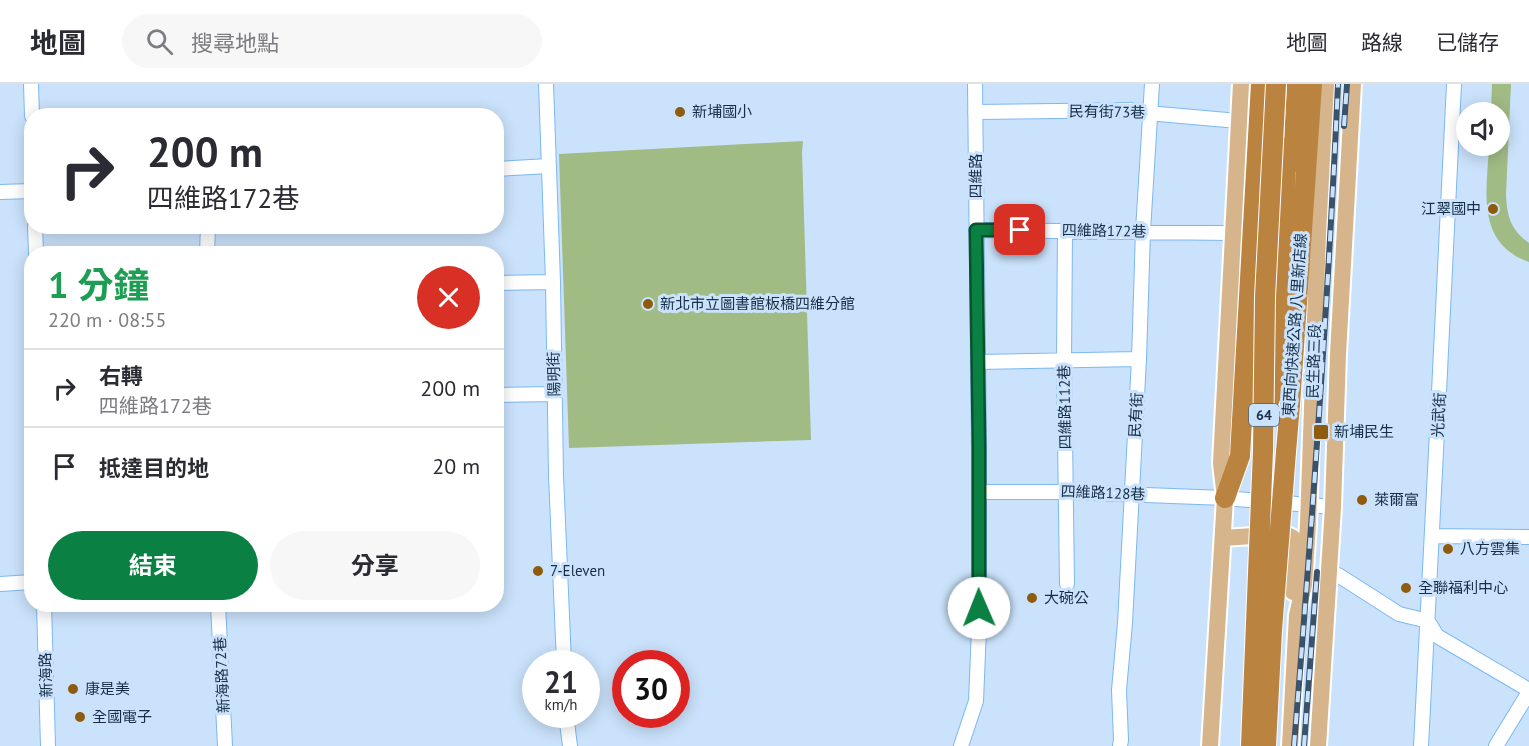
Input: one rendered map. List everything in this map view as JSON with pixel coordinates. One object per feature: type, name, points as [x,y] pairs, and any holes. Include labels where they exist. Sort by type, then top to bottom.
[{"type":"highway","points":[[1226,498],[1240,456],[1261,84]]},
{"type":"highway","name":"東西向快速公路 八里新店線","points":[[1251,746],[1263,451],[1265,297],[1276,84]]},
{"type":"highway","points":[[1263,451],[1276,354],[1290,84]]},
{"type":"highway","points":[[1286,452],[1281,403],[1297,84]]},
{"type":"highway","name":"東西向快速公路 八里新店線","points":[[1266,746],[1273,618],[1312,84]]},
{"type":"main road","points":[[1210,746],[1226,498],[1221,463],[1241,84]]},
{"type":"main road","name":"民生路三段","points":[[1290,746],[1297,615],[1304,585],[1309,505],[1318,234],[1326,84]]},
{"type":"main road","name":"民生路三段","points":[[1318,746],[1333,507],[1338,354],[1353,84]]},
{"type":"main road","points":[[1318,234],[1341,294]]},
{"type":"main road","points":[[1223,538],[1285,534],[1293,538],[1295,546],[1292,586],[1297,615]]},
{"type":"street","points":[[31,84],[32,108]]},
{"type":"street","name":"陽明街","points":[[546,84],[553,282],[556,475],[563,650]]},
{"type":"street","name":"四維路","points":[[961,746],[976,700],[979,628],[980,492],[975,84]]},
{"type":"street","name":"民有街","points":[[1120,746],[1119,690],[1125,623],[1152,84]]},
{"type":"street","name":"光武街","points":[[1421,746],[1454,84]]},
{"type":"street","name":"民有街73巷","points":[[975,112],[1138,110],[1238,121]]},
{"type":"street","points":[[504,169],[549,166]]},
{"type":"street","points":[[0,192],[24,191]]},
{"type":"street","name":"四維路172巷","points":[[976,230],[1232,233]]},
{"type":"street","name":"四維路112巷","points":[[1065,231],[1067,584]]},
{"type":"street","points":[[504,283],[553,282]]},
{"type":"street","points":[[978,362],[1138,359]]},
{"type":"street","points":[[504,395],[554,394]]},
{"type":"street","name":"四維路128巷","points":[[980,492],[1066,492],[1226,498],[1333,507]]},
{"type":"street","points":[[1432,536],[1529,537]]},
{"type":"street","points":[[1328,573],[1338,575],[1399,614],[1428,621],[1437,636],[1529,691],[1496,746]]},
{"type":"street","points":[[0,584],[24,582]]},
{"type":"street","name":"新海路","points":[[44,612],[48,746]]},
{"type":"street","name":"新海路72巷","points":[[218,612],[225,746]]},
{"type":"street","points":[[568,728],[570,746]]},
{"type":"green space","points":[[1492,84],[1511,84],[1510,106],[1510,102],[1491,102]]},
{"type":"green space","points":[[803,141],[811,440],[569,448],[559,154]]},
{"type":"green space","points":[[1488,156],[1508,156],[1506,195],[1509,216],[1514,228],[1529,243],[1529,262],[1512,253],[1500,242],[1492,229],[1488,213]]},
{"type":"railway","points":[[1294,746],[1319,415],[1338,84]]},
{"type":"railway","points":[[1344,126],[1347,84]]},
{"type":"railway","points":[[1304,746],[1317,572]]},
{"type":"place","name":"新埔國小","points":[[680,112]]},
{"type":"place","name":"江翠國中","points":[[1493,209]]},
{"type":"place","name":"新北市立圖書館板橋四維分館","points":[[648,304]]},
{"type":"place","name":"新埔民生","points":[[1321,432]]},
{"type":"place","name":"萊爾富","points":[[1362,500]]},
{"type":"place","name":"八方雲集","points":[[1448,549]]},
{"type":"place","name":"7-Eleven","points":[[538,571]]},
{"type":"place","name":"全聯福利中心","points":[[1406,588]]},
{"type":"place","name":"大碗公","points":[[1032,598]]},
{"type":"place","name":"康是美","points":[[73,689]]},
{"type":"place","name":"全國電子","points":[[80,717]]},
{"type":"route","points":[[979,608],[980,492],[976,230],[1020,230]]}]
